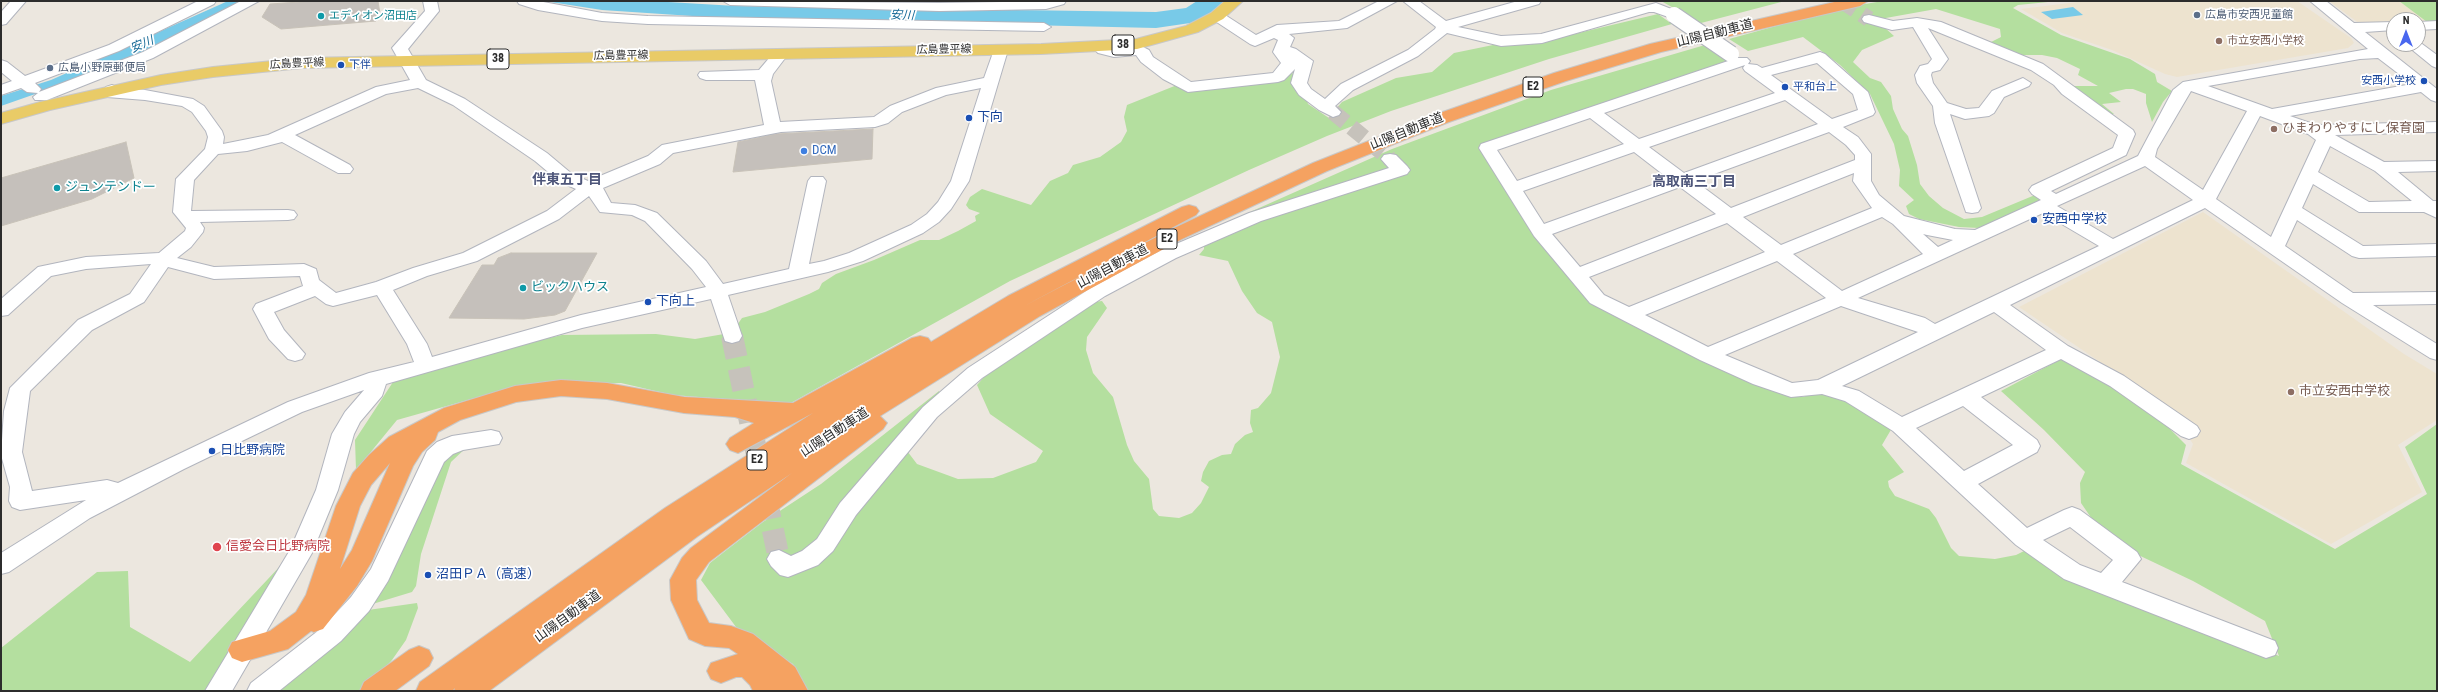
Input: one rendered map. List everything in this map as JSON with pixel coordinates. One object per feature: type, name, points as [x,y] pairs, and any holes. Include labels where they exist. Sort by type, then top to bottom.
[{"type":"highway","name":"山陽自動車道","points":[[468,691],[689,529],[814,446],[1108,260],[1204,204],[1306,158],[1430,109],[1548,68],[1636,42],[1723,19],[1806,1]]},
{"type":"highway","name":"山陽自動車道","points":[[430,691],[674,515],[833,411],[1016,301],[1108,260],[1219,214],[1320,167],[1450,115],[1560,77],[1656,48],[1860,1]]},
{"type":"highway","points":[[738,444],[866,371],[990,305],[1108,260]]},
{"type":"highway","points":[[794,691],[784,675],[743,642],[731,637],[705,635],[699,631],[688,610],[682,589],[683,580],[690,565],[725,535],[894,409],[1108,260]]},
{"type":"highway","points":[[242,650],[278,641],[305,620],[318,598],[348,506],[362,479],[377,461],[397,443],[452,414],[510,395],[561,388],[607,391],[684,405],[784,412],[797,411]]},
{"type":"highway","points":[[242,650],[268,647],[287,641],[308,626],[325,610],[348,579],[363,554],[398,472],[408,454],[435,428],[466,412],[530,395],[575,392],[688,409],[755,413],[762,416],[766,422],[766,429]]},
{"type":"highway","points":[[374,691],[419,658]]},
{"type":"highway","points":[[721,670],[734,665],[748,666],[761,677],[766,691]]},
{"type":"main road","name":"広島豊平線","points":[[1,119],[36,93],[112,90],[213,72],[264,66],[406,60],[1041,49],[1103,47],[1137,44],[1179,34],[1217,16],[1235,1]]},
{"type":"street","points":[[36,93],[114,48],[209,1]]},
{"type":"street","points":[[1,90],[36,93],[148,55],[252,1]]},
{"type":"street","points":[[430,1],[432,11],[400,48],[420,83],[459,102],[541,157],[566,178],[596,191],[601,202],[606,208],[635,210],[651,217],[699,265],[717,289],[732,336]]},
{"type":"street","points":[[524,1],[538,6],[602,17],[800,23],[1044,26]]},
{"type":"street","points":[[730,1],[810,4],[855,2],[939,7],[1051,4],[1044,26],[1041,49]]},
{"type":"street","points":[[1217,16],[1255,41],[1274,34],[1277,30],[1342,25],[1390,1]]},
{"type":"street","points":[[1411,1],[1444,26],[1478,38],[1521,41],[1542,38],[1640,10],[1654,4],[1674,15],[1736,57],[1852,141],[1863,154],[1864,163],[1862,181],[1872,198],[1936,256]]},
{"type":"street","points":[[1482,1],[1496,11]]},
{"type":"street","points":[[1281,52],[1291,52],[1305,61],[1299,83],[1305,92],[1329,110],[1347,87],[1413,53],[1440,32],[1444,26],[1534,1]]},
{"type":"street","points":[[2316,1],[2437,97]]},
{"type":"street","points":[[1,21],[15,2]]},
{"type":"street","points":[[773,128],[763,81],[764,75],[784,53],[810,4]]},
{"type":"street","points":[[1869,19],[1892,26],[1917,22],[1936,25],[2038,67],[2060,82],[2068,91],[2127,134],[2120,150],[2038,190],[2050,204],[2112,246]]},
{"type":"street","points":[[1917,22],[1940,59],[1934,67],[1926,70],[1923,75],[1925,83],[1941,106],[1943,123],[1972,208]]},
{"type":"street","points":[[2426,26],[2437,25]]},
{"type":"street","points":[[2350,28],[2386,27]]},
{"type":"street","points":[[1274,34],[1286,38],[1281,52]]},
{"type":"street","points":[[1103,47],[1103,50],[1114,52],[1138,50],[1144,53],[1146,59],[1169,76],[1188,87],[1278,77],[1288,68],[1289,63],[1281,52]]},
{"type":"street","points":[[5,558],[82,512],[176,462],[288,410],[376,378],[581,322],[717,289],[798,272],[856,257],[917,229],[933,218],[952,196],[960,181],[1000,50]]},
{"type":"street","points":[[2425,52],[2434,58]]},
{"type":"street","points":[[1707,355],[1840,300],[1976,236],[2050,204],[2146,159],[2149,149],[2181,90],[2189,85],[2360,54],[2381,53]]},
{"type":"street","points":[[1736,57],[1592,112],[1487,148],[1540,232],[1597,298],[1707,355],[1760,379],[1791,390],[1822,387],[1934,332],[1996,304],[2207,200],[2264,111],[2424,87]]},
{"type":"street","points":[[1540,232],[1867,112],[1860,92],[1820,57],[1759,74]]},
{"type":"street","points":[[1,65],[36,93]]},
{"type":"street","points":[[706,75],[764,75]]},
{"type":"street","points":[[1,310],[45,271],[86,263],[120,259],[164,259],[214,273],[304,270],[309,272],[310,282],[333,300],[382,288],[420,272],[470,257],[553,215],[575,199],[588,187],[606,181],[654,160],[668,149],[773,128],[808,124],[875,122],[882,120],[896,109],[942,91],[980,81],[990,81]]},
{"type":"street","points":[[214,150],[247,146],[284,136],[382,90],[420,83]]},
{"type":"street","points":[[1941,106],[1966,114],[1983,113],[1988,110],[1998,94],[2024,83]]},
{"type":"street","points":[[2189,85],[2314,130],[2381,167],[2434,208]]},
{"type":"street","points":[[112,90],[113,94],[145,95],[188,102],[198,109],[214,131],[216,137],[214,150],[185,179],[182,212],[195,228],[194,232],[185,243],[164,259],[137,298],[85,325],[57,354],[36,371],[20,388],[15,411],[11,452],[22,488],[20,501],[107,488],[117,493]]},
{"type":"street","points":[[1512,189],[1786,94]]},
{"type":"street","points":[[1592,112],[1840,300],[1918,323],[1934,332]]},
{"type":"street","points":[[2314,130],[2437,127]]},
{"type":"street","points":[[2275,248],[2326,139],[2314,130]]},
{"type":"street","points":[[284,136],[344,169]]},
{"type":"street","points":[[780,558],[788,568],[810,558],[825,545],[848,509],[930,412],[975,373],[1098,292],[1169,254],[1255,217],[1401,170],[1390,159]]},
{"type":"street","points":[[2146,159],[2349,300],[2435,351]]},
{"type":"street","points":[[1576,275],[1864,163]]},
{"type":"street","points":[[2381,167],[2437,166]]},
{"type":"street","points":[[2309,174],[2365,208],[2434,208]]},
{"type":"street","points":[[798,272],[817,181]]},
{"type":"street","points":[[2294,210],[2359,252],[2437,250]]},
{"type":"street","points":[[185,217],[288,214]]},
{"type":"street","points":[[1628,315],[1778,254],[1891,215],[1955,236],[1976,236]]},
{"type":"street","points":[[294,354],[276,334],[263,310],[317,288]]},
{"type":"street","points":[[382,288],[417,344],[425,364]]},
{"type":"street","points":[[2349,300],[2437,298]]},
{"type":"street","points":[[1996,304],[2061,351],[2116,381],[2189,431]]},
{"type":"street","points":[[1901,426],[2061,351]]},
{"type":"street","points":[[218,691],[303,546],[327,490],[343,434],[352,417],[375,391],[376,378]]},
{"type":"street","points":[[1822,387],[1852,396],[1901,426],[2038,551],[2072,572],[2266,648]]},
{"type":"street","points":[[1963,482],[2029,446],[1965,396]]},
{"type":"street","points":[[260,691],[327,639],[347,621],[360,604],[380,574],[435,457],[445,448],[460,442],[491,438]]},
{"type":"street","points":[[2024,539],[2072,516],[2129,559],[2105,584]]},
{"type":"shaded area","name":"市立安西小学校","points":[[2085,1],[2297,1],[2351,38],[2354,43],[2348,48],[2177,77],[2165,74],[2112,50],[2062,33],[2021,9]]},
{"type":"shaded area","points":[[2329,1],[2399,1],[2414,12],[2386,12],[2386,23],[2360,24]]},
{"type":"shaded area","name":"市立安西中学校","points":[[2203,212],[2404,354],[2437,374],[2437,420],[2398,445],[2422,492],[2331,544],[2186,463],[2193,444],[2171,410],[2019,307]]},
{"type":"green space","points":[[1661,1],[1785,1],[1701,23]]},
{"type":"green space","points":[[1883,1],[2058,1],[2018,5],[2013,8],[2061,35],[2130,59],[2155,74],[2157,82],[2172,91],[2163,102],[2152,122],[2146,103],[2146,94],[2133,89],[2109,93],[2121,102],[2102,104],[2114,114],[2107,115],[2068,86],[2098,86],[2078,75],[2080,69],[2057,58],[2042,55],[2022,55],[1996,47],[1991,42],[2001,37],[2000,29],[1936,9],[1869,21],[1884,27],[1894,36],[1862,50],[1853,62],[1870,78],[1881,82],[1891,96],[1893,109],[1902,129],[1908,136],[1917,165],[1920,184],[1929,196],[1943,208],[1964,219],[1982,217],[2035,195],[2046,200],[1979,228],[1959,227],[1919,219],[1909,214],[1906,206],[1914,200],[1899,186],[1900,170],[1894,144],[1870,94],[1840,65],[1803,37],[1748,51],[1729,39],[1841,8]]},
{"type":"green space","points":[[2399,1],[2437,1],[2437,22],[2426,21],[2426,12],[2414,12]]},
{"type":"green space","points":[[1658,14],[1672,24],[1549,59],[1391,111],[1327,136],[1249,170],[1010,281],[789,404],[673,395],[621,383],[536,385],[475,398],[397,420],[356,470],[355,440],[393,382],[527,343],[562,335],[656,334],[695,339],[724,334],[735,328],[742,318],[765,312],[809,294],[819,289],[822,283],[836,274],[874,260],[920,240],[939,240],[976,221],[975,216],[980,213],[969,209],[966,205],[970,197],[982,189],[1031,205],[1050,181],[1068,173],[1073,165],[1100,157],[1121,142],[1127,131],[1124,117],[1127,105],[1177,85],[1282,78],[1293,73],[1293,79],[1306,97],[1308,104],[1329,118],[1338,113],[1336,109],[1342,102],[1396,78],[1432,72],[1454,53],[1493,45],[1528,45]]},
{"type":"green space","points":[[1705,45],[1729,60],[1592,111],[1486,146],[1592,298],[1774,388],[1803,397],[1822,390],[1849,397],[1892,428],[1882,445],[1904,472],[1888,481],[1889,487],[1895,496],[1929,509],[1936,518],[1951,548],[1959,556],[1995,559],[2016,555],[2028,549],[2279,656],[2265,621],[2193,581],[2132,552],[2094,522],[2081,503],[2080,483],[2085,472],[2044,430],[2001,391],[2063,358],[2130,397],[2167,426],[2186,445],[2181,464],[2335,549],[2427,494],[2405,447],[2437,424],[2437,691],[807,691],[793,664],[739,631],[701,580],[710,563],[763,522],[821,484],[939,391],[941,397],[898,439],[917,464],[958,479],[993,478],[1036,462],[1043,451],[990,414],[977,385],[992,368],[1094,302],[1102,301],[1107,308],[1087,337],[1086,350],[1093,373],[1113,397],[1127,445],[1134,461],[1149,479],[1153,509],[1159,516],[1179,518],[1192,513],[1201,503],[1209,487],[1201,481],[1203,472],[1209,461],[1222,455],[1231,454],[1235,444],[1245,435],[1253,432],[1250,423],[1251,410],[1258,408],[1271,393],[1280,357],[1272,322],[1257,313],[1242,291],[1228,261],[1199,255],[1204,249],[1204,245],[1232,220],[1392,149],[1551,90]]},
{"type":"green space","points":[[468,446],[451,462],[421,554],[416,586],[412,592],[366,606],[444,455]]},
{"type":"green space","points":[[298,547],[213,691],[1,691],[1,648],[97,572],[128,571],[130,627],[190,662]]},
{"type":"green space","points":[[417,603],[418,608],[406,640],[392,660],[365,691],[272,691],[361,611]]},
{"type":"water","name":"安川","points":[[228,1],[245,1],[118,65],[1,106],[1,96],[51,80]]},
{"type":"water","name":"安川","points":[[544,1],[651,1],[736,6],[1156,12],[1186,8],[1197,1],[1226,1],[1211,16],[1197,22],[1156,28],[722,18],[602,10]]},
{"type":"water","points":[[2073,7],[2083,15],[2052,19],[2041,12]]},
{"type":"building","name":"エディオン沼田店","points":[[314,1],[378,1],[380,14],[376,21],[281,29],[262,17],[270,4]]},
{"type":"building","name":"DCM","points":[[873,129],[872,159],[733,172],[738,142],[776,134]]},
{"type":"building","name":"ジュンテンドー","points":[[126,142],[134,178],[92,199],[1,226],[1,178]]},
{"type":"building","name":"ビックハウス","points":[[511,253],[597,253],[565,311],[555,315],[524,319],[449,318],[482,265],[494,265],[498,258]]},
{"type":"tunnel","points":[[1842,1],[1869,19]]},
{"type":"tunnel","points":[[1333,112],[1390,159]]},
{"type":"tunnel","points":[[732,336],[779,559]]},
{"type":"place","name":"広島市安西児童館","points":[[2197,15]]},
{"type":"place","name":"エディオン沼田店","points":[[321,16]]},
{"type":"place","name":"市立安西小学校","points":[[2219,41]]},
{"type":"place","name":"下伴","points":[[341,65]]},
{"type":"place","name":"広島小野原郵便局","points":[[50,68]]},
{"type":"place","name":"安西小学校","points":[[2424,81]]},
{"type":"place","name":"平和台上","points":[[1785,87]]},
{"type":"place","name":"下向","points":[[969,118]]},
{"type":"place","name":"ひまわりやすにし保育園","points":[[2274,129]]},
{"type":"place","name":"DCM","points":[[804,151]]},
{"type":"place","name":"ジュンテンドー","points":[[57,188]]},
{"type":"place","name":"安西中学校","points":[[2034,220]]},
{"type":"place","name":"ビックハウス","points":[[523,288]]},
{"type":"place","name":"下向上","points":[[648,302]]},
{"type":"place","name":"市立安西中学校","points":[[2291,392]]},
{"type":"place","name":"日比野病院","points":[[212,451]]},
{"type":"place","name":"信愛会日比野病院","points":[[217,547]]},
{"type":"place","name":"沼田ＰＡ（高速）","points":[[428,575]]},
{"type":"district","name":"伴東五丁目","points":[[567,180]]},
{"type":"district","name":"高取南三丁目","points":[[1694,182]]}]
